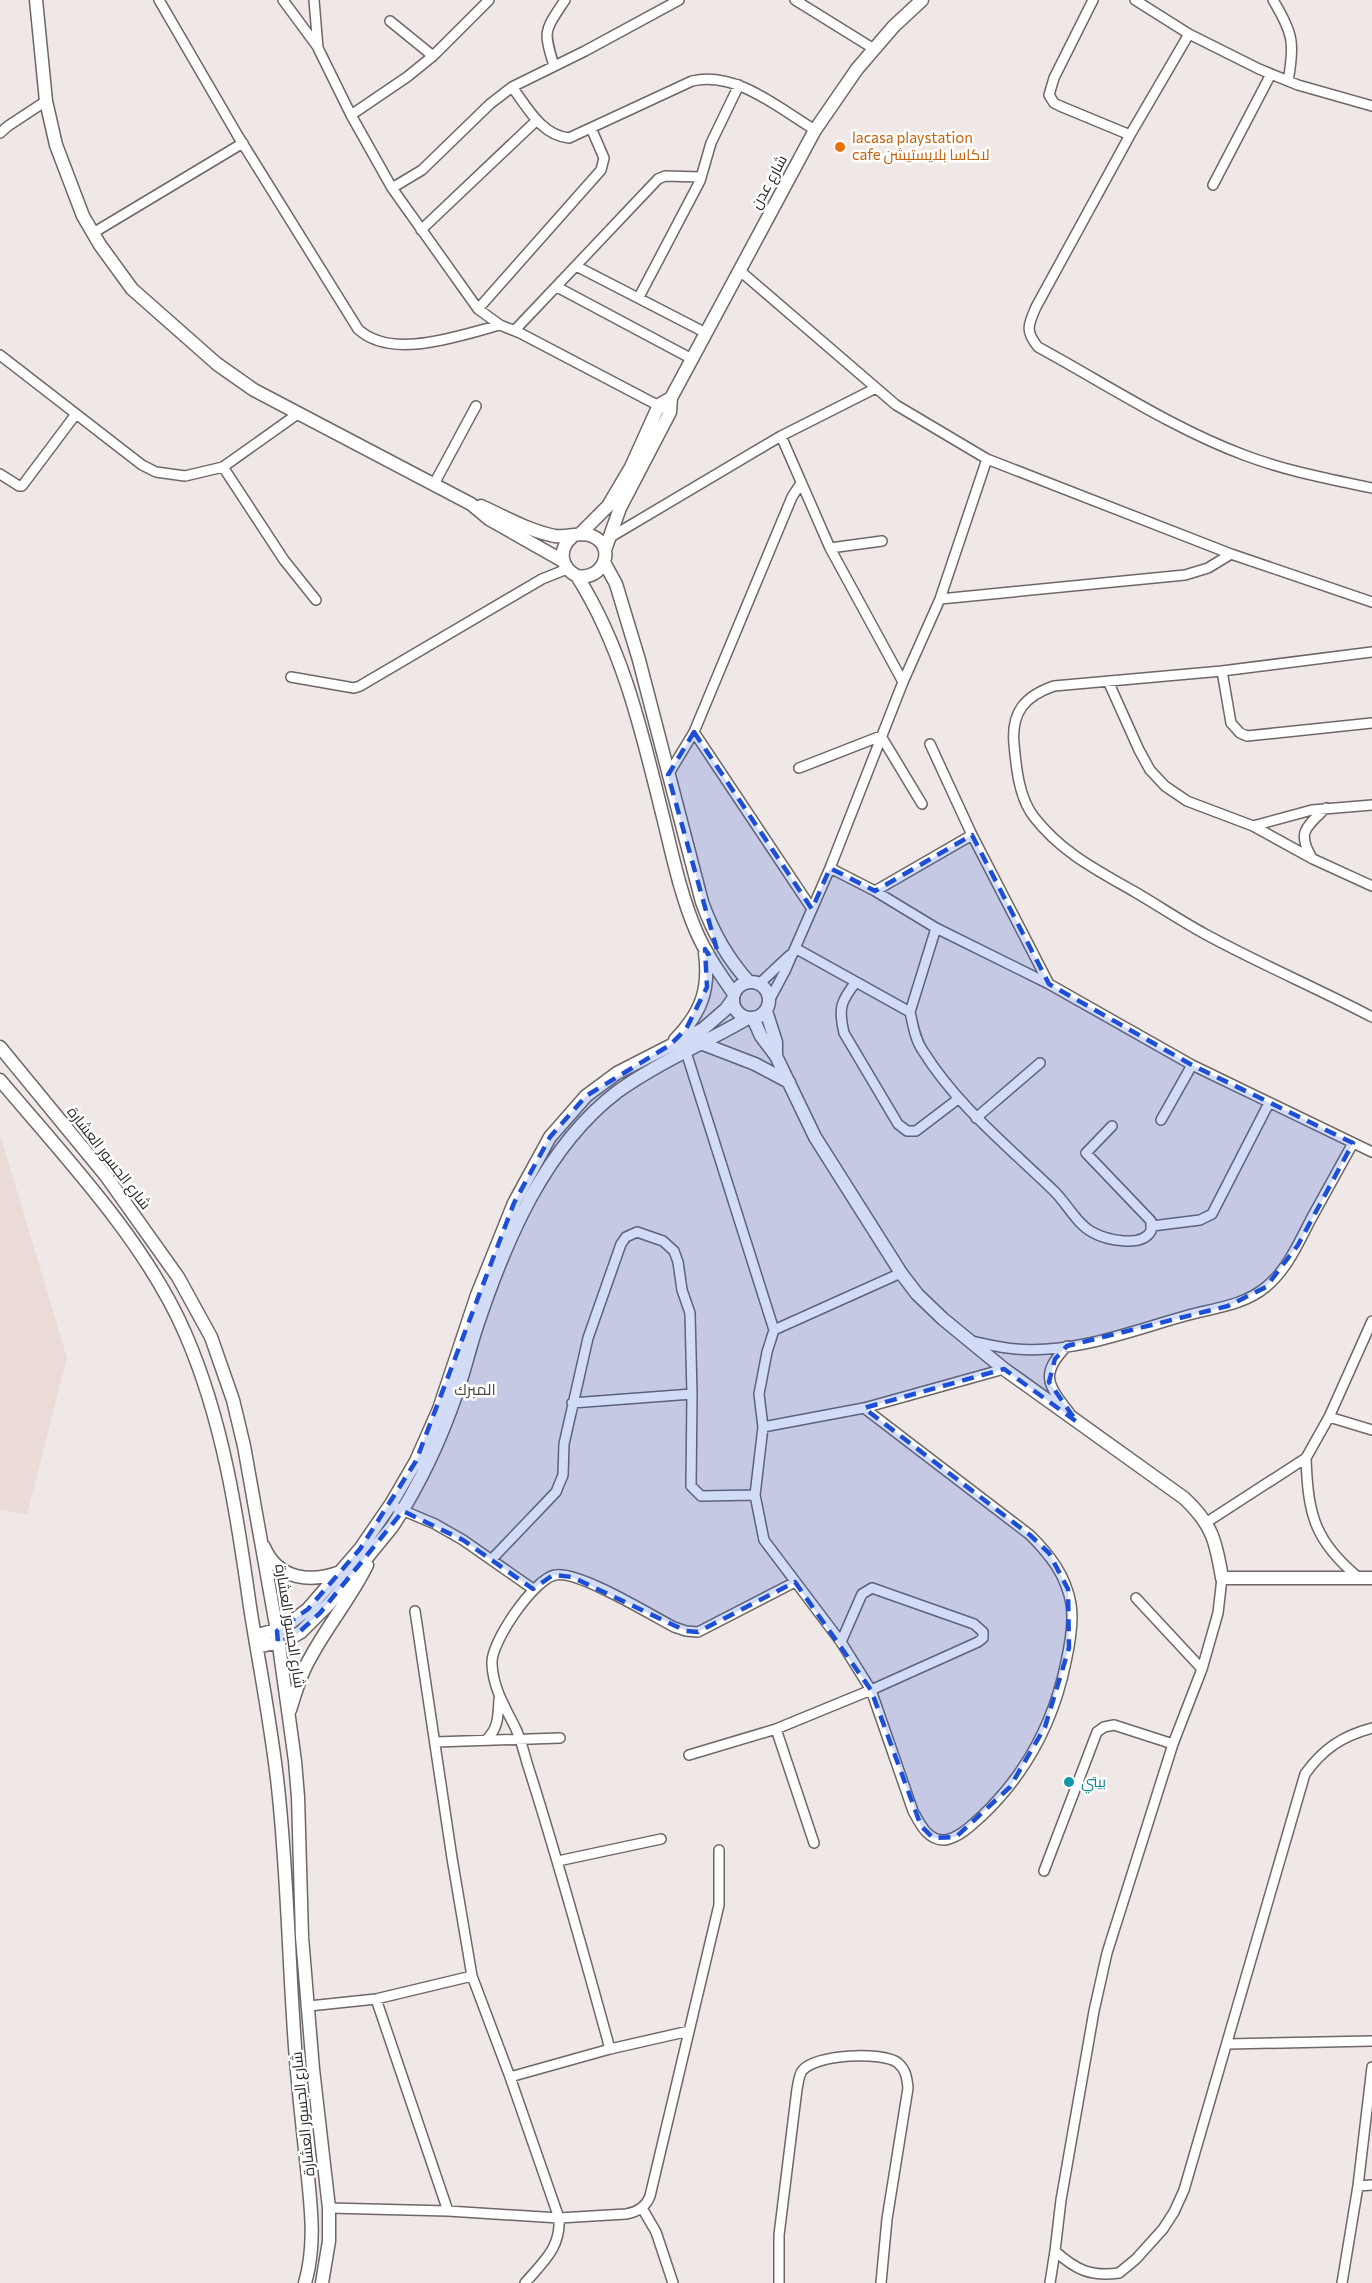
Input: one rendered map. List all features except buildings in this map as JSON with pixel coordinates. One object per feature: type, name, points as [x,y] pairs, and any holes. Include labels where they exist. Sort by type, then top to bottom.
[{"type":"street","points":[[36,0],[46,101],[56,145],[83,216],[132,288],[217,364],[254,390],[471,504],[532,529],[556,536],[595,537],[606,550],[639,660],[693,877],[711,928],[723,950],[754,983],[767,991],[776,1042],[776,1056]]},
{"type":"street","points":[[159,0],[243,143],[358,328],[366,336],[379,343],[407,344],[442,340],[500,325]]},
{"type":"street","points":[[283,0],[318,48],[351,116],[392,188],[478,309],[500,325],[515,330],[665,409]]},
{"type":"street","points":[[314,0],[318,48]]},
{"type":"street","points":[[351,116],[433,56],[489,0]]},
{"type":"street","points":[[554,66],[545,37],[547,29],[565,0]]},
{"type":"street","points":[[392,188],[422,170],[490,104],[512,87],[680,0]]},
{"type":"street","points":[[795,0],[874,49]]},
{"type":"street","name":"شارع عدن","points":[[665,409],[815,130],[851,76],[922,0]]},
{"type":"street","points":[[1093,0],[1054,78],[1049,95],[1054,103],[1060,106],[1130,135]]},
{"type":"street","points":[[1273,0],[1292,38],[1288,81]]},
{"type":"street","points":[[1138,1],[1189,34],[1271,74],[1372,106]]},
{"type":"street","points":[[390,21],[433,56]]},
{"type":"street","points":[[1189,34],[1130,135],[1036,307],[1029,323],[1028,331],[1031,339],[1038,347],[1166,419],[1212,441],[1287,470],[1372,488]]},
{"type":"street","points":[[1213,185],[1271,74]]},
{"type":"street","points":[[512,87],[537,120],[550,133],[558,137],[569,138],[692,81],[706,78],[720,79],[740,85],[815,130]]},
{"type":"street","points":[[639,297],[701,177],[711,143],[740,85]]},
{"type":"street","points":[[0,133],[46,101]]},
{"type":"street","points":[[421,230],[537,120]]},
{"type":"street","points":[[478,309],[601,170],[604,158],[591,128]]},
{"type":"street","points":[[93,233],[243,143]]},
{"type":"street","points":[[515,330],[658,179],[665,176],[701,177]]},
{"type":"street","points":[[576,266],[706,333]]},
{"type":"street","points":[[739,270],[896,405],[987,459],[1231,554],[1372,602]]},
{"type":"street","points":[[557,287],[692,359]]},
{"type":"street","points":[[0,356],[142,465],[156,472],[185,476],[224,467],[299,413]]},
{"type":"street","points":[[606,550],[781,436],[876,388]]},
{"type":"street","points":[[434,484],[476,406]]},
{"type":"street","points":[[665,409],[608,506],[564,547],[569,569],[592,600],[623,673],[639,725],[676,873],[695,929],[733,997],[739,1013],[750,1018],[776,1056],[815,1137],[901,1273],[917,1294],[1004,1370],[1184,1498],[1207,1522],[1218,1550],[1222,1578],[1218,1613],[1202,1669],[1173,1744],[1107,1953],[1083,2070],[1061,2200],[1050,2283]]},
{"type":"street","points":[[471,504],[489,519],[569,569],[594,575],[602,567],[620,508],[665,409]]},
{"type":"street","points":[[0,474],[22,486],[76,414]]},
{"type":"street","points":[[781,436],[830,548],[903,682]]},
{"type":"street","points":[[256,1642],[295,1636],[320,1613],[403,1511],[450,1411],[478,1321],[516,1228],[553,1161],[592,1116],[617,1093],[768,1006],[830,868],[903,682],[940,599],[987,459]]},
{"type":"street","points":[[224,467],[284,560],[316,600]]},
{"type":"street","points":[[668,775],[694,732],[785,513],[801,483]]},
{"type":"street","points":[[830,548],[882,541]]},
{"type":"street","points":[[940,599],[1185,575],[1208,568],[1231,554]]},
{"type":"street","points":[[291,677],[354,688],[360,686],[542,579],[569,569]]},
{"type":"street","points":[[1372,652],[1054,687],[1036,693],[1024,705],[1016,718],[1013,734],[1022,793],[1032,816],[1074,857],[1205,934],[1372,1017]]},
{"type":"street","points":[[1222,670],[1231,723],[1239,733],[1247,736],[1372,723]]},
{"type":"street","points":[[1108,681],[1139,750],[1150,770],[1165,786],[1187,801],[1253,826],[1313,859],[1372,886]]},
{"type":"street","points":[[694,732],[812,909]]},
{"type":"street","points":[[799,768],[881,736]]},
{"type":"street","points":[[881,736],[922,804]]},
{"type":"street","points":[[930,744],[972,835],[1048,984]]},
{"type":"street","points":[[1253,826],[1311,810],[1372,804]]},
{"type":"street","points":[[1313,859],[1304,843],[1303,835],[1306,827],[1326,808]]},
{"type":"street","points":[[875,891],[972,835]]},
{"type":"street","points":[[830,868],[875,891],[936,928],[1048,984],[1192,1065],[1372,1152]]},
{"type":"street","points":[[936,928],[910,1012],[921,1049],[958,1099],[1056,1194],[1090,1232],[1121,1240],[1141,1240],[1149,1235],[1152,1226],[1148,1217],[1086,1156],[1087,1150],[1112,1126]]},
{"type":"street","points":[[670,1046],[686,1029],[707,987],[705,949]]},
{"type":"street","points":[[278,1637],[308,1609],[341,1571],[391,1504],[416,1461],[439,1409],[477,1295],[514,1203],[527,1175],[550,1137],[586,1096],[617,1073],[703,1029],[718,1017],[740,986],[754,983],[794,950]]},
{"type":"street","points":[[794,950],[910,1012]]},
{"type":"street","points":[[856,982],[841,1006],[840,1018],[844,1033],[898,1124],[907,1131],[916,1131],[958,1099]]},
{"type":"street","points":[[703,1044],[755,1064],[789,1083]]},
{"type":"street","name":"شارع الجسور العشارة","points":[[0,1047],[80,1142],[154,1241],[198,1311],[211,1337],[233,1400],[244,1446],[278,1637],[298,1797],[302,1937],[313,2069],[329,2208],[329,2241],[322,2283]]},
{"type":"street","points":[[686,1052],[774,1330],[759,1394],[763,1427],[755,1495],[764,1540],[841,1642],[872,1690],[913,1811],[921,1827],[933,1838],[943,1840],[956,1837],[974,1824],[1010,1787],[1046,1727],[1062,1683],[1069,1648],[1071,1606],[1068,1588],[1049,1553],[1030,1535],[864,1408]]},
{"type":"street","points":[[976,1118],[1040,1063]]},
{"type":"street","points":[[1161,1120],[1192,1065]]},
{"type":"street","name":"شارع الجسور العشارة","points":[[0,1080],[67,1159],[128,1237],[148,1267],[184,1330],[220,1435],[241,1543],[268,1706],[280,1802],[292,2013],[311,2207],[311,2258],[305,2283]]},
{"type":"street","points":[[1152,1226],[1200,1220],[1212,1214],[1269,1102]]},
{"type":"street","points":[[968,1340],[1015,1349],[1067,1346],[1125,1334],[1250,1298],[1266,1287],[1281,1272],[1353,1143]]},
{"type":"street","points":[[492,1559],[556,1492],[563,1475],[564,1444],[588,1338],[621,1244],[627,1237],[637,1233],[663,1240],[674,1251],[682,1290],[690,1313],[691,1486],[701,1496],[755,1495]]},
{"type":"street","points":[[774,1330],[901,1273]]},
{"type":"street","points":[[1207,1522],[1306,1458],[1329,1417],[1372,1321]]},
{"type":"street","points":[[1067,1346],[1052,1365],[1049,1371],[1049,1382],[1056,1396],[1077,1422]]},
{"type":"street","points":[[763,1427],[864,1408],[1004,1370]]},
{"type":"street","points":[[572,1403],[692,1394]]},
{"type":"street","points":[[1329,1417],[1372,1430]]},
{"type":"street","points":[[1306,1458],[1308,1494],[1316,1529],[1339,1562],[1359,1578]]},
{"type":"street","points":[[391,1504],[435,1524],[492,1559],[533,1589]]},
{"type":"street","points":[[259,1535],[267,1555],[290,1574],[316,1579],[341,1571]]},
{"type":"street","points":[[289,1714],[303,1670],[355,1587],[376,1546]]},
{"type":"street","points":[[486,1740],[497,1725],[499,1699],[492,1664],[493,1653],[498,1641],[533,1589],[543,1580],[553,1575],[572,1576],[674,1627],[698,1632],[795,1582]]},
{"type":"street","points":[[1222,1578],[1372,1578]]},
{"type":"street","points":[[689,1755],[776,1729],[872,1690],[978,1642],[983,1638],[983,1632],[974,1623],[872,1588],[862,1594],[841,1642]]},
{"type":"street","points":[[1136,1598],[1202,1669]]},
{"type":"street","points":[[415,1611],[472,1976],[559,2218],[560,2230],[554,2249],[525,2283]]},
{"type":"street","points":[[499,1699],[520,1740],[558,1861],[610,2049]]},
{"type":"street","points":[[1044,1871],[1097,1732],[1104,1727],[1114,1725],[1173,1744]]},
{"type":"street","points":[[1110,2283],[1149,2245],[1174,2212],[1184,2190],[1305,1774],[1317,1757],[1330,1745],[1352,1733],[1372,1728]]},
{"type":"street","points":[[776,1729],[814,1843]]},
{"type":"street","points":[[435,1742],[560,1738]]},
{"type":"street","points":[[558,1861],[661,1839]]},
{"type":"street","points":[[329,2208],[448,2211],[559,2218],[626,2214],[634,2213],[642,2208],[651,2196],[719,1905],[719,1850]]},
{"type":"street","points":[[309,2006],[376,1999],[472,1976]]},
{"type":"street","points":[[376,1999],[448,2211]]},
{"type":"street","points":[[510,2077],[610,2049],[689,2031]]},
{"type":"street","points":[[1228,2044],[1372,2041]]},
{"type":"street","points":[[779,2283],[779,2235],[797,2089],[802,2071],[817,2060],[840,2057],[888,2058],[898,2064],[906,2074],[908,2088],[887,2219],[881,2283]]},
{"type":"street","points":[[1342,2283],[1358,2186],[1372,2067]]},
{"type":"street","points":[[1358,2186],[1372,2185]]},
{"type":"street","points":[[642,2208],[656,2232],[673,2283]]},
{"type":"street","points":[[1055,2251],[1073,2266],[1094,2275],[1119,2273]]},
{"type":"highlighted area","points":[[694,732],[812,909],[830,868],[875,891],[972,835],[1049,984],[1192,1065],[1353,1143],[1298,1245],[1266,1287],[1228,1306],[1067,1346],[1055,1359],[1049,1382],[1077,1422],[1004,1369],[864,1408],[1030,1535],[1049,1553],[1068,1589],[1069,1648],[1045,1727],[1010,1787],[956,1837],[933,1838],[921,1826],[871,1690],[795,1582],[698,1632],[686,1631],[572,1577],[553,1575],[533,1589],[463,1540],[403,1511],[320,1613],[295,1636],[278,1643],[277,1631],[308,1609],[360,1549],[416,1461],[514,1203],[550,1137],[586,1096],[670,1045],[686,1029],[707,987],[705,949],[708,954],[717,950],[668,775]]},
{"type":"shaded area","points":[[0,1134],[67,1358],[27,1514],[0,1510]]},
{"type":"place","name":"lacasa playstation cafe لاكاسا بلايستيشن","points":[[840,147]]},
{"type":"place","name":"بيتي","points":[[1069,1782]]},
{"type":"district","name":"المبرك","points":[[475,1389]]}]
